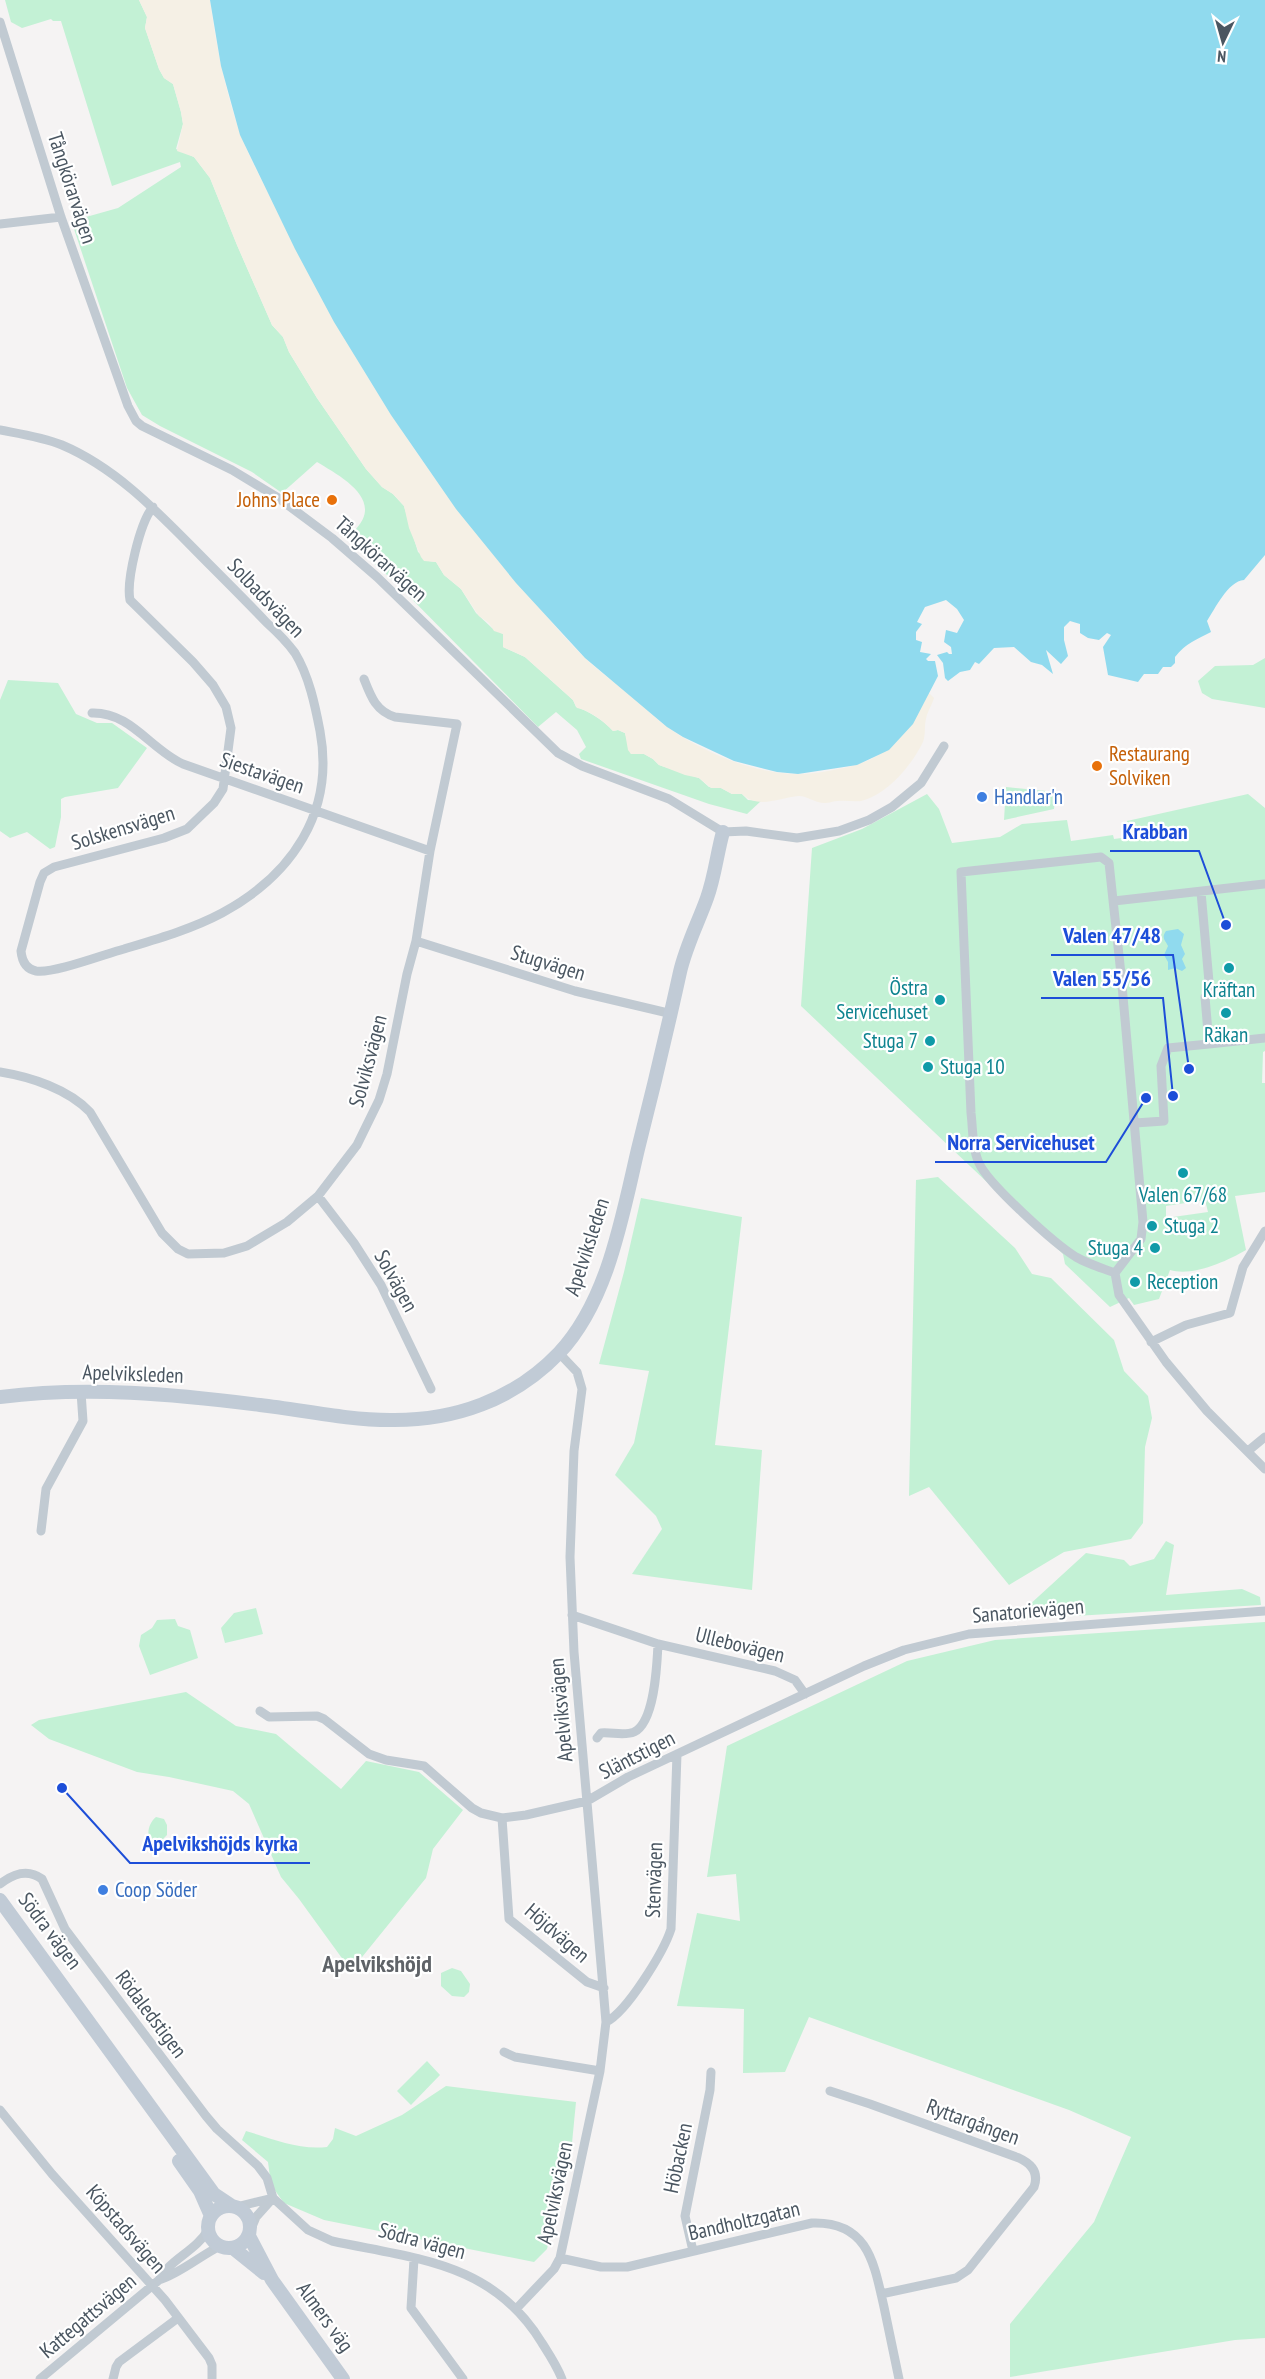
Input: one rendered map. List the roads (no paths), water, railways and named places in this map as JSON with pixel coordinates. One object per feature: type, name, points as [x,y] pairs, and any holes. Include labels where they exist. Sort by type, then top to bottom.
[{"type":"street","name":"Tångkörarvägen","points":[[0,22],[61,217],[128,406],[136,421],[150,430],[207,456],[256,484],[332,537],[377,577],[558,753],[582,766],[669,799],[723,832]]},
{"type":"street","points":[[0,224],[61,217]]},
{"type":"street","name":"Solbadsvägen","points":[[0,430],[64,446],[127,486],[153,507],[294,652],[310,691],[323,749],[324,770],[317,810],[302,838],[280,870],[260,888],[223,912],[173,933],[73,964],[38,972],[27,967]]},
{"type":"street","name":"Solskensvägen","points":[[27,967],[21,958],[22,944],[44,873],[54,867],[164,838],[187,829],[214,803],[226,780],[231,728],[229,714],[223,700],[193,662],[130,600],[129,586],[140,537],[148,513],[153,507]]},
{"type":"street","name":"Solviksvägen","points":[[0,1072],[43,1084],[82,1103],[90,1112],[162,1233],[183,1252],[202,1255],[239,1249],[287,1222],[318,1196],[351,1155],[379,1100],[391,1058],[407,974],[416,941],[430,851],[457,724],[386,714],[375,706],[364,679]]},
{"type":"street","name":"Siestavägen","points":[[92,713],[107,714],[118,718],[138,730],[174,760],[430,851]]},
{"type":"street","points":[[723,832],[746,831],[797,838],[826,835],[854,826],[892,807],[912,792],[927,775],[944,746]]},
{"type":"street","name":"Apelviksleden","points":[[0,1396],[118,1392],[188,1396],[367,1419],[426,1419],[461,1412],[504,1395],[531,1378],[559,1353],[589,1311],[606,1270],[672,1014],[680,970],[694,924],[712,880],[723,832]]},
{"type":"street","points":[[1101,857],[1109,863],[1143,1222],[1141,1239],[1114,1273],[1075,1256],[1041,1229],[988,1178],[975,1152],[971,1113],[961,872],[1101,857]]},
{"type":"street","points":[[1114,901],[1264,884]]},
{"type":"street","points":[[1201,892],[1210,993],[1205,997],[1209,1044]]},
{"type":"street","name":"Stugvägen","points":[[416,941],[575,991],[672,1014]]},
{"type":"street","points":[[1135,1123],[1164,1121],[1161,1066],[1168,1048],[1265,1038]]},
{"type":"street","name":"Solvägen","points":[[318,1196],[354,1244],[381,1286],[431,1389]]},
{"type":"street","points":[[1151,1342],[1186,1325],[1230,1313],[1244,1267],[1265,1231]]},
{"type":"street","points":[[1114,1273],[1119,1295],[1151,1342],[1207,1411],[1265,1469]]},
{"type":"street","name":"Apelviksvägen","points":[[517,2308],[554,2269],[560,2258],[600,2071],[606,2022],[572,1616],[571,1499],[582,1389],[577,1372],[559,1353]]},
{"type":"street","points":[[42,1531],[46,1490],[83,1421],[81,1392]]},
{"type":"street","points":[[1248,1451],[1265,1437]]},
{"type":"street","name":"Sanatorievägen","points":[[805,1694],[895,1653],[952,1636],[1265,1611]]},
{"type":"street","name":"Ullebovägen","points":[[572,1616],[658,1644],[775,1671],[795,1680],[805,1694]]},
{"type":"street","points":[[597,1738],[602,1733],[632,1733],[640,1726],[654,1694],[658,1644]]},
{"type":"street","name":"Släntstigen","points":[[260,1711],[269,1717],[317,1716],[324,1719],[369,1754],[377,1758],[424,1766],[472,1808],[492,1817],[502,1818],[587,1801],[628,1777],[805,1694]]},
{"type":"street","name":"Stenvägen","points":[[606,2022],[624,2007],[662,1949],[671,1929],[677,1754]]},
{"type":"street","name":"Höjdvägen","points":[[502,1818],[509,1919],[587,1982],[604,1988]]},
{"type":"street","name":"Rödaledstigen","points":[[0,1884],[23,1872],[35,1874],[42,1879],[57,1914],[79,1948],[211,2122],[263,2172],[273,2198]]},
{"type":"street","name":"Södra vägen","points":[[0,1900],[214,2194],[234,2207]]},
{"type":"street","points":[[504,2052],[515,2057],[600,2071]]},
{"type":"street","name":"Höbacken","points":[[693,2251],[685,2216],[711,2090],[711,2072]]},
{"type":"street","name":"Södra vägen","points":[[129,2077],[153,2121],[200,2191],[210,2223]]},
{"type":"street","name":"Ryttargången","points":[[830,2091],[1019,2158],[1028,2162],[1036,2174],[1034,2187],[968,2270],[956,2278],[881,2294]]},
{"type":"street","name":"Köpstadsvägen","points":[[0,2110],[52,2174],[155,2283],[211,2361],[212,2379]]},
{"type":"street","points":[[273,2198],[256,2217],[244,2242],[227,2247],[212,2240],[210,2223],[220,2208],[273,2198]]},
{"type":"street","name":"Södra vägen","points":[[273,2198],[299,2223],[332,2241],[463,2272],[500,2294],[517,2308],[532,2326],[562,2379]]},
{"type":"street","points":[[234,2207],[248,2217],[250,2233]]},
{"type":"street","name":"Kattegattsvägen","points":[[155,2283],[164,2271],[199,2242],[210,2223]]},
{"type":"street","name":"Bandholtzgatan","points":[[560,2258],[614,2268],[812,2223],[832,2224],[850,2232],[868,2249],[873,2260],[899,2379]]},
{"type":"street","name":"Almers väg","points":[[250,2233],[272,2280],[344,2379]]},
{"type":"street","name":"Kattegattsvägen","points":[[40,2379],[155,2283],[202,2255],[227,2247]]},
{"type":"street","name":"Almers väg","points":[[227,2247],[272,2280]]},
{"type":"street","points":[[414,2259],[411,2308],[463,2379]]},
{"type":"street","points":[[113,2379],[119,2362],[178,2318]]},
{"type":"water","points":[[210,0],[1265,0],[1265,555],[1244,580],[1227,590],[1207,621],[1211,632],[1183,648],[1175,657],[1175,663],[1171,667],[1163,667],[1158,674],[1144,674],[1138,682],[1108,675],[1103,647],[1111,635],[1107,633],[1099,640],[1088,638],[1080,633],[1080,624],[1070,621],[1064,627],[1068,656],[1061,664],[1046,650],[1053,674],[1042,665],[1031,662],[1014,647],[994,648],[979,664],[975,662],[970,670],[960,672],[948,681],[945,678],[943,663],[937,655],[947,652],[952,654],[951,647],[944,642],[946,630],[957,633],[964,620],[957,609],[946,600],[925,607],[917,622],[922,624],[916,632],[916,640],[922,642],[920,652],[931,654],[926,659],[935,661],[938,676],[913,724],[889,750],[857,765],[798,774],[777,772],[734,761],[683,737],[667,727],[585,658],[516,583],[456,509],[391,415],[334,322],[295,249],[240,135],[221,66]]},
{"type":"water","points":[[1178,929],[1184,934],[1181,945],[1185,954],[1182,959],[1186,968],[1182,971],[1175,968],[1168,970],[1168,962],[1164,955],[1168,946],[1164,935],[1166,931]]},
{"type":"place","name":"Johns Place","points":[[332,500]]},
{"type":"place","name":"Restaurang Solviken","points":[[1097,766]]},
{"type":"place","name":"Handlar'n","points":[[982,797]]},
{"type":"place","name":"Krabban","points":[[1226,925]]},
{"type":"place","name":"Kräftan","points":[[1229,968]]},
{"type":"place","name":"Östra Servicehuset","points":[[940,1000]]},
{"type":"place","name":"Räkan","points":[[1226,1013]]},
{"type":"place","name":"Stuga 7","points":[[930,1041]]},
{"type":"place","name":"Stuga 10","points":[[928,1067]]},
{"type":"place","name":"Valen 47/48","points":[[1189,1069]]},
{"type":"place","name":"Valen 55/56","points":[[1173,1096]]},
{"type":"place","name":"Norra Servicehuset","points":[[1146,1098]]},
{"type":"place","name":"Valen 67/68","points":[[1183,1173]]},
{"type":"place","name":"Stuga 2","points":[[1152,1226]]},
{"type":"place","name":"Stuga 4","points":[[1155,1248]]},
{"type":"place","name":"Reception","points":[[1135,1282]]},
{"type":"place","name":"Apelvikshöjds kyrka","points":[[62,1788]]},
{"type":"place","name":"Coop Söder","points":[[103,1890]]},
{"type":"district","name":"Apelvikshöjd","points":[[377,1964]]}]
